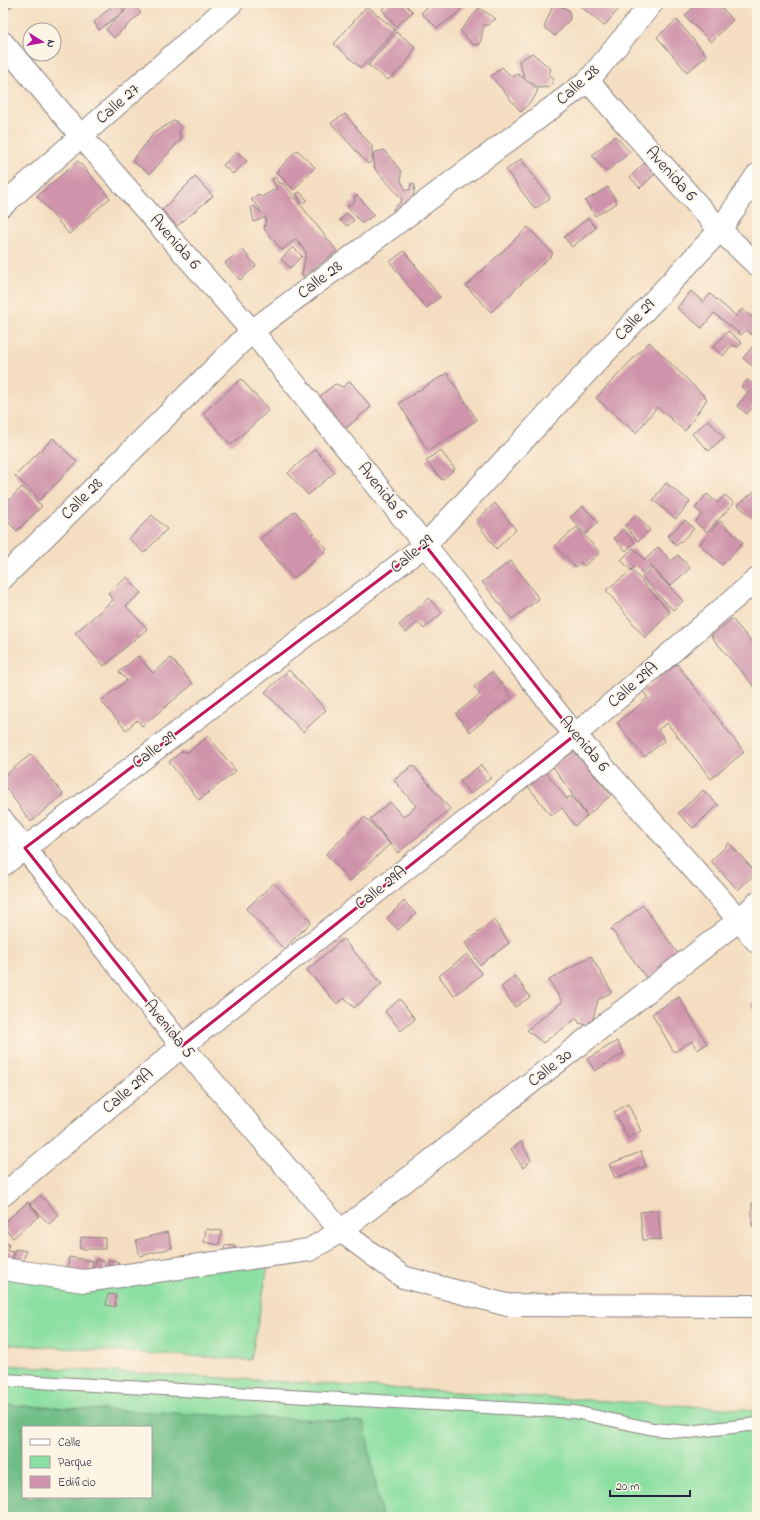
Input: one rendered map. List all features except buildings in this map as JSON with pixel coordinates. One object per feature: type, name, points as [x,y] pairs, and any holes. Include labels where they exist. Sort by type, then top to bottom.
[{"type":"street","name":"Calle 27","points":[[3,205],[232,3]]},
{"type":"street","name":"Calle 28","points":[[3,578],[252,331],[588,81],[652,3]]},
{"type":"street","name":"Avenida 6","points":[[3,43],[252,331],[425,545],[575,735],[757,942]]},
{"type":"street","name":"Avenida 6","points":[[588,81],[720,230],[757,264]]},
{"type":"street","name":"Calle 29","points":[[3,865],[425,545],[720,230],[757,175]]},
{"type":"street","name":"Calle 29A","points":[[3,1195],[182,1046],[575,735],[757,579]]},
{"type":"street","name":"Avenida 5","points":[[3,821],[182,1046],[341,1231],[403,1277],[507,1305],[757,1306]]},
{"type":"street","name":"Calle 30","points":[[3,1269],[84,1281],[309,1250],[341,1231],[739,920],[757,903]]},
{"type":"lane","points":[[3,1380],[575,1412],[653,1429],[689,1432],[757,1424]]},
{"type":"highlighted area","points":[[425,545],[575,735],[182,1046],[25,848]]},
{"type":"green space","points":[[268,1266],[251,1360],[3,1344],[3,1277]]},
{"type":"green space","points":[[3,1365],[757,1410],[757,1517],[3,1517]]},
{"type":"green space","points":[[3,1405],[364,1422],[382,1517],[3,1517]]}]
